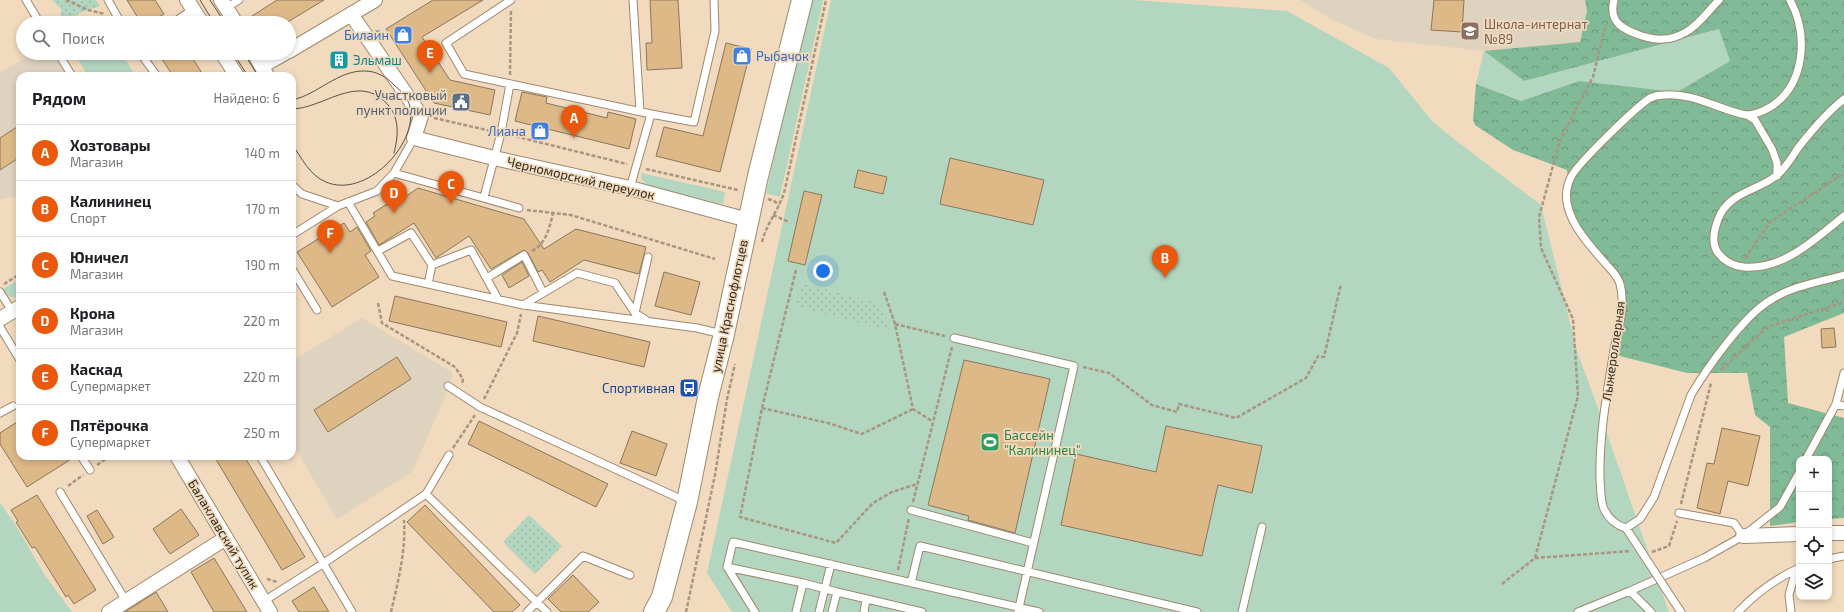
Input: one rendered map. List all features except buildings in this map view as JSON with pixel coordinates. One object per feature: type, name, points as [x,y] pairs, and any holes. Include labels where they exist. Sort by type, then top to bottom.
[{"type":"main road","name":"улица Краснофлотцев","points":[[654,612],[662,598],[687,502],[708,397],[724,334],[753,195],[802,0]]},
{"type":"street","points":[[296,47],[375,0]]},
{"type":"street","points":[[224,4],[232,16]]},
{"type":"street","points":[[190,5],[197,16]]},
{"type":"street","points":[[351,14],[422,116],[414,138]]},
{"type":"street","points":[[227,60],[235,72]]},
{"type":"street","points":[[258,60],[265,71],[277,60]]},
{"type":"street","name":"Черноморский переулок","points":[[414,138],[494,158],[630,188],[748,220]]},
{"type":"street","points":[[0,319],[16,309]]},
{"type":"street","name":"Балаклавский тупик","points":[[179,460],[267,606]]},
{"type":"street","points":[[1832,533],[1844,533]]},
{"type":"street","points":[[1743,536],[1796,534]]},
{"type":"street","points":[[109,612],[226,538]]},
{"type":"lane","points":[[26,0],[36,16]]},
{"type":"lane","points":[[108,0],[118,16]]},
{"type":"lane","points":[[224,4],[239,0]]},
{"type":"lane","points":[[633,0],[640,111]]},
{"type":"lane","points":[[511,4],[446,43],[464,74],[694,122],[715,31],[714,0]]},
{"type":"lane","points":[[1614,0],[1612,8],[1614,17],[1618,24],[1626,30],[1652,39],[1662,40],[1688,32],[1719,0]]},
{"type":"lane","points":[[1746,115],[1752,115],[1765,110],[1782,98],[1798,71],[1801,57],[1800,28],[1797,14],[1790,0]]},
{"type":"lane","points":[[180,16],[190,5]]},
{"type":"lane","points":[[62,60],[70,72]]},
{"type":"lane","points":[[145,60],[154,72]]},
{"type":"lane","points":[[484,197],[501,133],[510,84]]},
{"type":"lane","name":"Лыжероллерная","points":[[1681,612],[1626,528],[1620,527],[1612,520],[1604,509],[1601,493],[1600,463],[1602,419],[1618,328],[1621,290],[1620,282],[1584,237],[1570,215],[1566,196],[1567,184],[1579,165],[1650,98],[1657,95],[1667,94],[1685,97],[1746,115],[1755,120],[1772,149],[1777,163],[1776,176]]},
{"type":"lane","points":[[1844,100],[1820,122],[1776,176],[1744,193],[1728,204],[1718,220],[1714,240],[1716,249],[1725,261],[1739,266],[1759,267],[1773,265],[1787,259],[1844,216]]},
{"type":"lane","points":[[630,188],[651,114]]},
{"type":"lane","points":[[296,232],[338,206],[377,191],[394,173],[414,138]]},
{"type":"lane","points":[[394,173],[519,208]]},
{"type":"lane","points":[[296,189],[302,194],[338,206]]},
{"type":"lane","points":[[348,202],[392,276],[523,305],[697,328],[724,334]]},
{"type":"lane","points":[[378,251],[411,233],[432,265],[428,284]]},
{"type":"lane","points":[[432,265],[471,250],[498,299]]},
{"type":"lane","points":[[487,278],[524,255],[543,292]]},
{"type":"lane","points":[[635,313],[648,258]]},
{"type":"lane","points":[[523,305],[577,272],[615,283],[635,313],[648,322]]},
{"type":"lane","points":[[1626,528],[1640,519],[1654,498],[1690,395],[1698,382],[1747,319],[1768,301],[1784,292],[1844,275]]},
{"type":"lane","points":[[296,276],[317,310]]},
{"type":"lane","points":[[0,292],[16,309]]},
{"type":"lane","points":[[0,327],[16,353]]},
{"type":"lane","points":[[954,338],[1074,366],[1018,610]]},
{"type":"lane","points":[[1808,456],[1836,404],[1844,373]]},
{"type":"lane","points":[[448,386],[480,407],[687,502]]},
{"type":"lane","points":[[1836,404],[1844,406]]},
{"type":"lane","points":[[0,413],[13,406]]},
{"type":"lane","points":[[267,606],[291,584],[324,564],[426,494],[449,455]]},
{"type":"lane","points":[[84,460],[90,470]]},
{"type":"lane","points":[[262,460],[352,612]]},
{"type":"lane","points":[[1578,612],[1704,558],[1743,536],[1780,507],[1796,478]]},
{"type":"lane","points":[[60,492],[126,601]]},
{"type":"lane","points":[[426,494],[538,601],[547,612]]},
{"type":"lane","points":[[911,510],[1033,543]]},
{"type":"lane","points":[[1679,513],[1734,523],[1743,536]]},
{"type":"lane","points":[[1242,612],[1262,527]]},
{"type":"lane","points":[[755,612],[727,567],[733,542],[896,579],[1018,610],[1039,612]]},
{"type":"lane","points":[[911,583],[920,546],[1027,570],[1197,612]]},
{"type":"lane","points":[[527,612],[583,556],[630,575]]},
{"type":"lane","points":[[1832,558],[1844,556]]},
{"type":"lane","points":[[819,612],[831,564]]},
{"type":"lane","points":[[727,567],[825,588],[922,612]]},
{"type":"lane","points":[[1738,612],[1765,587],[1796,570]]},
{"type":"lane","points":[[1791,612],[1789,595],[1796,572]]},
{"type":"lane","points":[[796,612],[803,583]]},
{"type":"lane","points":[[1630,591],[1651,612]]},
{"type":"lane","points":[[832,612],[837,592]]},
{"type":"lane","points":[[864,612],[866,599]]},
{"type":"path","points":[[66,0],[88,10],[107,16]]},
{"type":"path","points":[[762,244],[765,229],[783,199],[826,0]]},
{"type":"path","points":[[510,84],[511,4]]},
{"type":"path","points":[[1502,584],[1535,558],[1578,396],[1573,319],[1541,248],[1539,217],[1560,140],[1593,77],[1606,21]]},
{"type":"path","points":[[422,116],[501,133],[753,195]]},
{"type":"path","points":[[1739,266],[1770,222],[1844,173]]},
{"type":"path","points":[[532,211],[571,215],[715,259]]},
{"type":"path","points":[[533,251],[538,248],[547,238],[553,213]]},
{"type":"path","points":[[773,215],[789,222]]},
{"type":"path","points":[[796,270],[762,408],[740,517],[836,543],[873,502],[892,492],[918,484]]},
{"type":"path","points":[[0,286],[16,276]]},
{"type":"path","points":[[1074,366],[1109,373],[1152,404],[1177,412],[1179,404],[1236,418],[1306,378],[1318,356],[1324,357],[1341,284]]},
{"type":"path","points":[[884,292],[895,324],[913,409],[932,421]]},
{"type":"path","points":[[1718,372],[1767,328],[1844,302]]},
{"type":"path","points":[[378,303],[382,323],[455,367],[463,379],[460,394]]},
{"type":"path","points":[[449,455],[480,407],[517,333],[523,305]]},
{"type":"path","points":[[895,324],[954,338],[932,421],[914,500]]},
{"type":"path","points":[[686,612],[715,475],[727,399],[736,360]]},
{"type":"path","points":[[1702,424],[1712,377]]},
{"type":"path","points":[[762,408],[828,423],[862,434],[913,409]]},
{"type":"path","points":[[391,612],[401,565],[405,536],[403,510]]},
{"type":"path","points":[[896,579],[908,524]]},
{"type":"path","points":[[246,571],[266,579],[291,584]]},
{"type":"shaded area","name":"Школа-интернат №89","points":[[1300,0],[1585,0],[1587,11],[1580,42],[1484,51],[1376,39],[1333,20]]},
{"type":"shaded area","points":[[21,60],[57,60],[65,72],[16,72],[16,196],[0,200],[0,73]]},
{"type":"shaded area","points":[[362,318],[453,373],[445,397],[412,472],[337,519],[296,450],[296,359]]},
{"type":"green space","points":[[52,0],[96,0],[100,6],[79,13],[75,16],[61,16],[61,9]]},
{"type":"green space","points":[[812,0],[823,0],[780,197],[766,193],[806,17]]},
{"type":"green space","points":[[831,0],[1133,0],[1287,11],[1389,68],[1433,122],[1541,205],[1577,351],[1669,612],[732,612],[707,573]]},
{"type":"green space","points":[[1585,0],[1844,0],[1844,313],[1784,337],[1788,403],[1844,418],[1844,518],[1832,519],[1832,456],[1796,456],[1796,522],[1770,526],[1770,427],[1755,415],[1747,373],[1687,373],[1616,355],[1625,285],[1574,227],[1567,170],[1513,150],[1475,125],[1473,120],[1476,84],[1521,101],[1579,81],[1677,92],[1730,61],[1719,29],[1524,81],[1484,51],[1580,42],[1587,11]]},
{"type":"green space","points":[[1720,29],[1730,61],[1677,92],[1579,81],[1521,101],[1476,84],[1484,51],[1524,81]]},
{"type":"green space","points":[[78,60],[126,60],[133,72],[86,72]]},
{"type":"green space","points":[[641,173],[725,192],[723,204],[650,187],[642,180]]},
{"type":"green space","points":[[16,281],[16,297],[10,297],[3,289]]},
{"type":"green space","points":[[801,283],[881,304],[890,331],[795,306]]},
{"type":"green space","points":[[0,503],[15,524],[44,574],[72,612],[0,612]]},
{"type":"green space","points":[[529,515],[562,546],[535,574],[503,542]]},
{"type":"tram line","points":[[200,0],[210,16]]},
{"type":"tram line","points":[[210,0],[220,16]]},
{"type":"tram line","points":[[238,60],[245,72]]},
{"type":"tram line","points":[[248,60],[256,72]]},
{"type":"tram line","points":[[296,99],[346,74],[369,71],[377,73],[391,82],[404,94],[410,107],[410,122],[406,137],[397,152],[386,165],[372,176],[357,183],[341,185],[326,182],[320,179],[306,166],[296,150]]},
{"type":"tram line","points":[[296,108],[305,107],[354,91],[366,92],[378,96],[389,106],[395,117],[397,135],[394,153]]},
{"type":"place","name":"Школа-интернат №89","points":[[1470,31]]},
{"type":"place","name":"Билайн","points":[[403,35]]},
{"type":"place","name":"Рыбачок","points":[[742,56]]},
{"type":"place","name":"Эльмаш","points":[[339,60]]},
{"type":"place","name":"Каскад","points":[[430,73]]},
{"type":"place","name":"Участковый пункт полиции","points":[[461,102]]},
{"type":"place","name":"Лиана","points":[[540,131]]},
{"type":"place","name":"Хозтовары","points":[[574,138]]},
{"type":"place","name":"Юничел","points":[[451,204]]},
{"type":"place","name":"Крона","points":[[394,213]]},
{"type":"place","name":"Пятёрочка","points":[[330,253]]},
{"type":"place","name":"Калининец","points":[[1165,278]]},
{"type":"place","name":"Спортивная","points":[[689,388]]},
{"type":"place","name":"Бассейн \"Калининец\"","points":[[990,442]]}]
